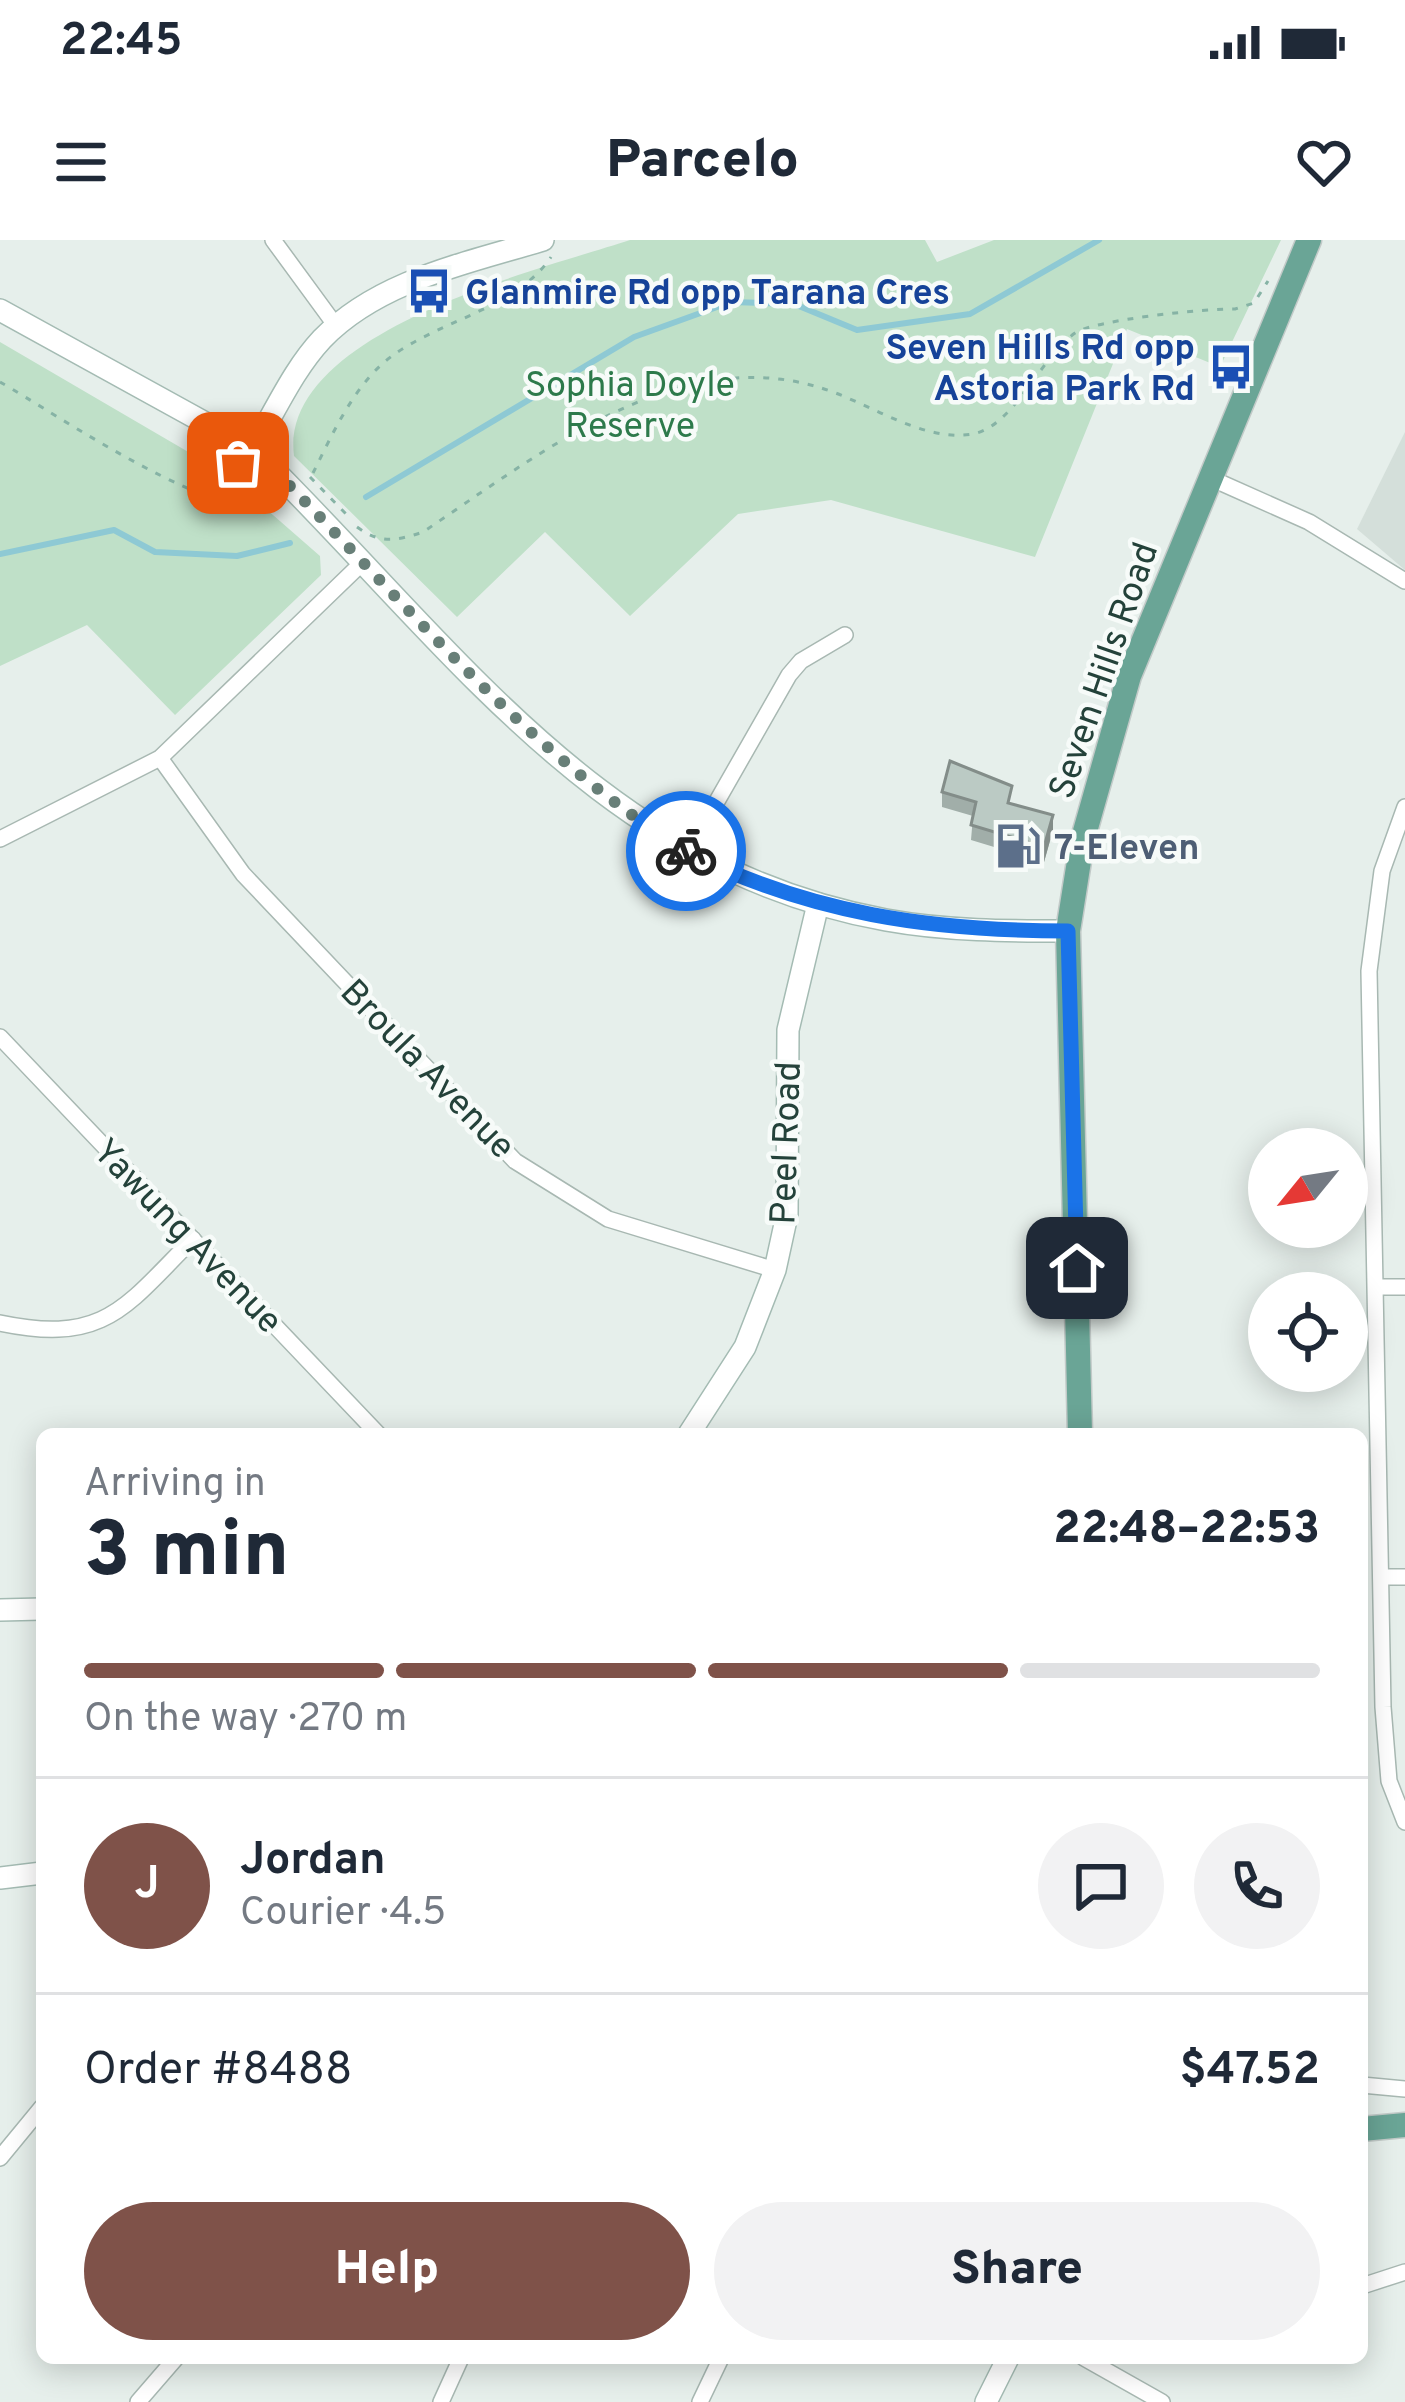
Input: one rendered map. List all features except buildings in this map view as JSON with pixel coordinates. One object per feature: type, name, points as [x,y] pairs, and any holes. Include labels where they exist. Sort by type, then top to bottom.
[{"type":"main road","name":"Seven Hills Road","points":[[1080,1428],[1068,931],[1082,842],[1130,676],[1309,240]]},
{"type":"main road","points":[[261,434],[298,370],[336,326],[399,287],[515,244],[549,243]]},
{"type":"main road","points":[[0,310],[236,440]]},
{"type":"main road","points":[[236,440],[250,431],[261,434],[270,450],[266,462]]},
{"type":"main road","points":[[236,440],[234,458],[243,467],[266,462]]},
{"type":"main road","points":[[266,462],[549,754],[634,819],[688,853],[818,904],[958,930],[1068,931]]},
{"type":"main road","name":"Peel Road","points":[[696,1428],[745,1347],[775,1270],[788,1215],[788,1030],[818,904]]},
{"type":"main road","points":[[0,1610],[36,1609]]},
{"type":"main road","points":[[0,1878],[36,1874]]},
{"type":"main road","points":[[1368,2128],[1405,2125]]},
{"type":"main road","points":[[986,2402],[1005,2364]]},
{"type":"street","points":[[273,240],[336,326]]},
{"type":"street","points":[[1208,477],[1309,522],[1405,581]]},
{"type":"street","points":[[0,839],[160,758],[362,563]]},
{"type":"street","points":[[688,853],[789,675],[811,654],[844,635]]},
{"type":"street","name":"Broula Avenue","points":[[160,758],[243,874],[515,1161],[608,1220],[775,1270]]},
{"type":"street","points":[[1405,807],[1382,872],[1369,971],[1389,1781],[1405,1822]]},
{"type":"street","name":"Yawung Avenue","points":[[0,1037],[372,1428]]},
{"type":"street","points":[[0,1323],[79,1330],[120,1312],[193,1239]]},
{"type":"street","points":[[1377,1287],[1405,1287]]},
{"type":"street","points":[[1381,1577],[1405,1577]]},
{"type":"street","points":[[1368,2086],[1405,2089]]},
{"type":"street","points":[[0,2158],[6,2137],[36,2112]]},
{"type":"street","points":[[1368,2284],[1405,2272]]},
{"type":"street","points":[[139,2402],[171,2364]]},
{"type":"street","points":[[441,2402],[457,2364]]},
{"type":"street","points":[[700,2402],[719,2364]]},
{"type":"street","points":[[1095,2364],[1162,2402]]},
{"type":"path","points":[[0,382],[192,491],[259,511],[280,509],[313,475],[358,394],[388,359],[532,280],[549,243]]},
{"type":"path","points":[[313,475],[375,539],[400,540],[423,532],[586,425],[722,376],[794,380],[860,399],[920,428],[975,434],[1007,415],[1050,355],[1090,325],[1235,309],[1254,302],[1273,271]]},
{"type":"shaded area","points":[[1405,432],[1405,570],[1357,529]]},
{"type":"green space","name":"Sophia Doyle Reserve","points":[[630,240],[925,240],[937,262],[994,240],[1281,240],[1220,367],[1127,329],[1035,557],[831,500],[738,514],[630,616],[545,532],[457,617],[294,456],[300,412],[327,374],[370,341],[423,312],[481,288]]},
{"type":"green space","points":[[0,342],[226,474],[320,556],[321,575],[175,715],[87,625],[0,666]]},
{"type":"waterway","points":[[366,497],[634,337],[731,302],[794,304],[857,330],[970,314],[1099,240]]},
{"type":"waterway","points":[[0,554],[114,530],[155,552],[237,556],[290,543]]},
{"type":"way so far","points":[[238,463],[255,469],[266,462],[549,754],[634,819],[686,851]]},
{"type":"place","name":"Glanmire Rd opp Tarana Cres","points":[[429,291]]},
{"type":"place","name":"Seven Hills Rd opp Astoria Park Rd","points":[[1231,367]]},
{"type":"place","name":"7-Eleven","points":[[1018,846]]},
{"type":"route","points":[[686,851],[742,878],[882,920],[958,930],[1068,931],[1077,1268]]}]
